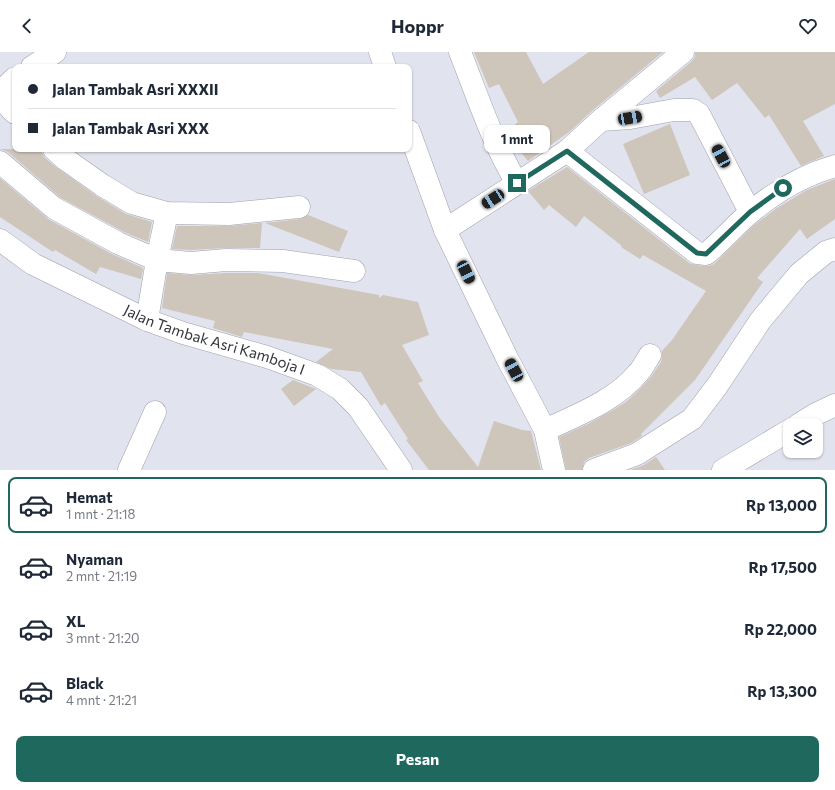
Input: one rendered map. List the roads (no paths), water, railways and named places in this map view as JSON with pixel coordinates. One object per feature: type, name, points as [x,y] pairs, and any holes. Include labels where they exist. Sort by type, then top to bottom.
[{"type":"street","points":[[37,64],[55,52]]},
{"type":"street","points":[[460,52],[481,108],[508,170],[517,183]]},
{"type":"street","points":[[445,230],[567,151],[601,120],[683,52]]},
{"type":"street","points":[[12,80],[4,87],[3,92],[6,102],[12,110]]},
{"type":"street","points":[[601,120],[630,118],[674,110],[693,110],[699,114],[750,212]]},
{"type":"street","points":[[412,139],[445,230],[507,358],[545,430],[554,470]]},
{"type":"street","points":[[567,151],[697,253],[706,254],[750,212],[783,188],[820,170],[835,166]]},
{"type":"street","points":[[57,152],[102,185],[132,203],[167,213],[229,214],[299,207]]},
{"type":"street","points":[[0,162],[54,208],[118,243],[157,260],[191,262],[226,260],[283,261],[354,271]]},
{"type":"street","points":[[147,320],[167,213]]},
{"type":"street","name":"Jalan Tambak Asri Kamboja I","points":[[0,240],[33,264],[147,320],[183,333],[267,357],[317,375],[340,389],[358,407],[401,470]]},
{"type":"street","points":[[594,470],[636,454],[692,418],[717,386],[760,321],[799,274],[826,252],[835,249]]},
{"type":"street","points":[[545,430],[584,412],[620,391],[638,373],[650,355]]},
{"type":"street","points":[[809,418],[835,405]]},
{"type":"street","points":[[129,470],[155,412]]},
{"type":"street","points":[[723,470],[783,434]]}]
